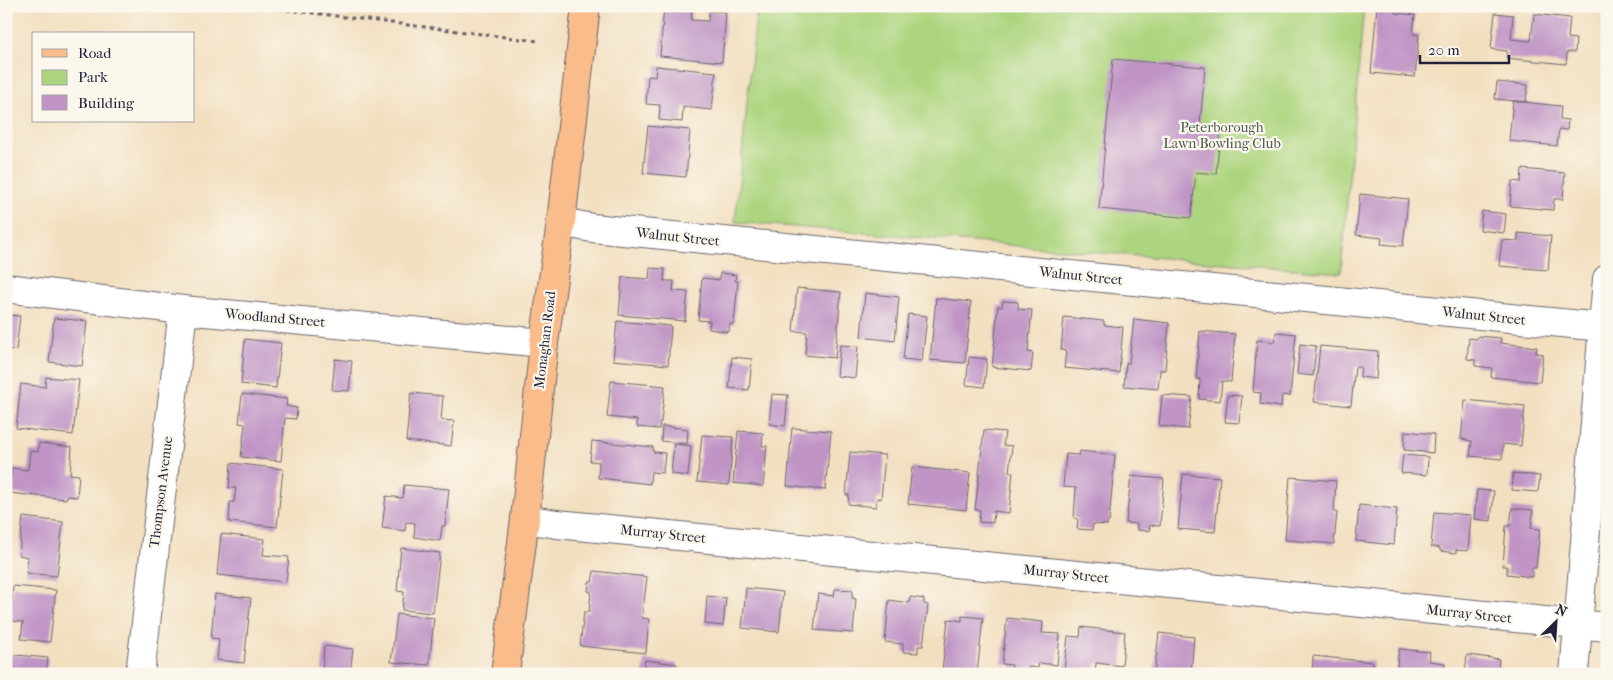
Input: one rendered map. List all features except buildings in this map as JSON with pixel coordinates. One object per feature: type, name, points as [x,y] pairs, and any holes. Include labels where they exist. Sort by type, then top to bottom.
[{"type":"main road","name":"Monaghan Road","points":[[505,674],[586,6]]},
{"type":"street","name":"Walnut Street","points":[[561,222],[592,228],[1602,327]]},
{"type":"street","points":[[1574,674],[1607,279]]},
{"type":"street","name":"Woodland Street","points":[[6,288],[182,310],[544,343]]},
{"type":"street","name":"Thompson Avenue","points":[[140,674],[182,310]]},
{"type":"street","name":"Murray Street","points":[[525,520],[1607,627]]},
{"type":"path","points":[[255,6],[538,41]]},
{"type":"green space","name":"Peterborough Lawn Bowling Club","points":[[757,6],[1364,6],[1341,273],[735,222]]}]
